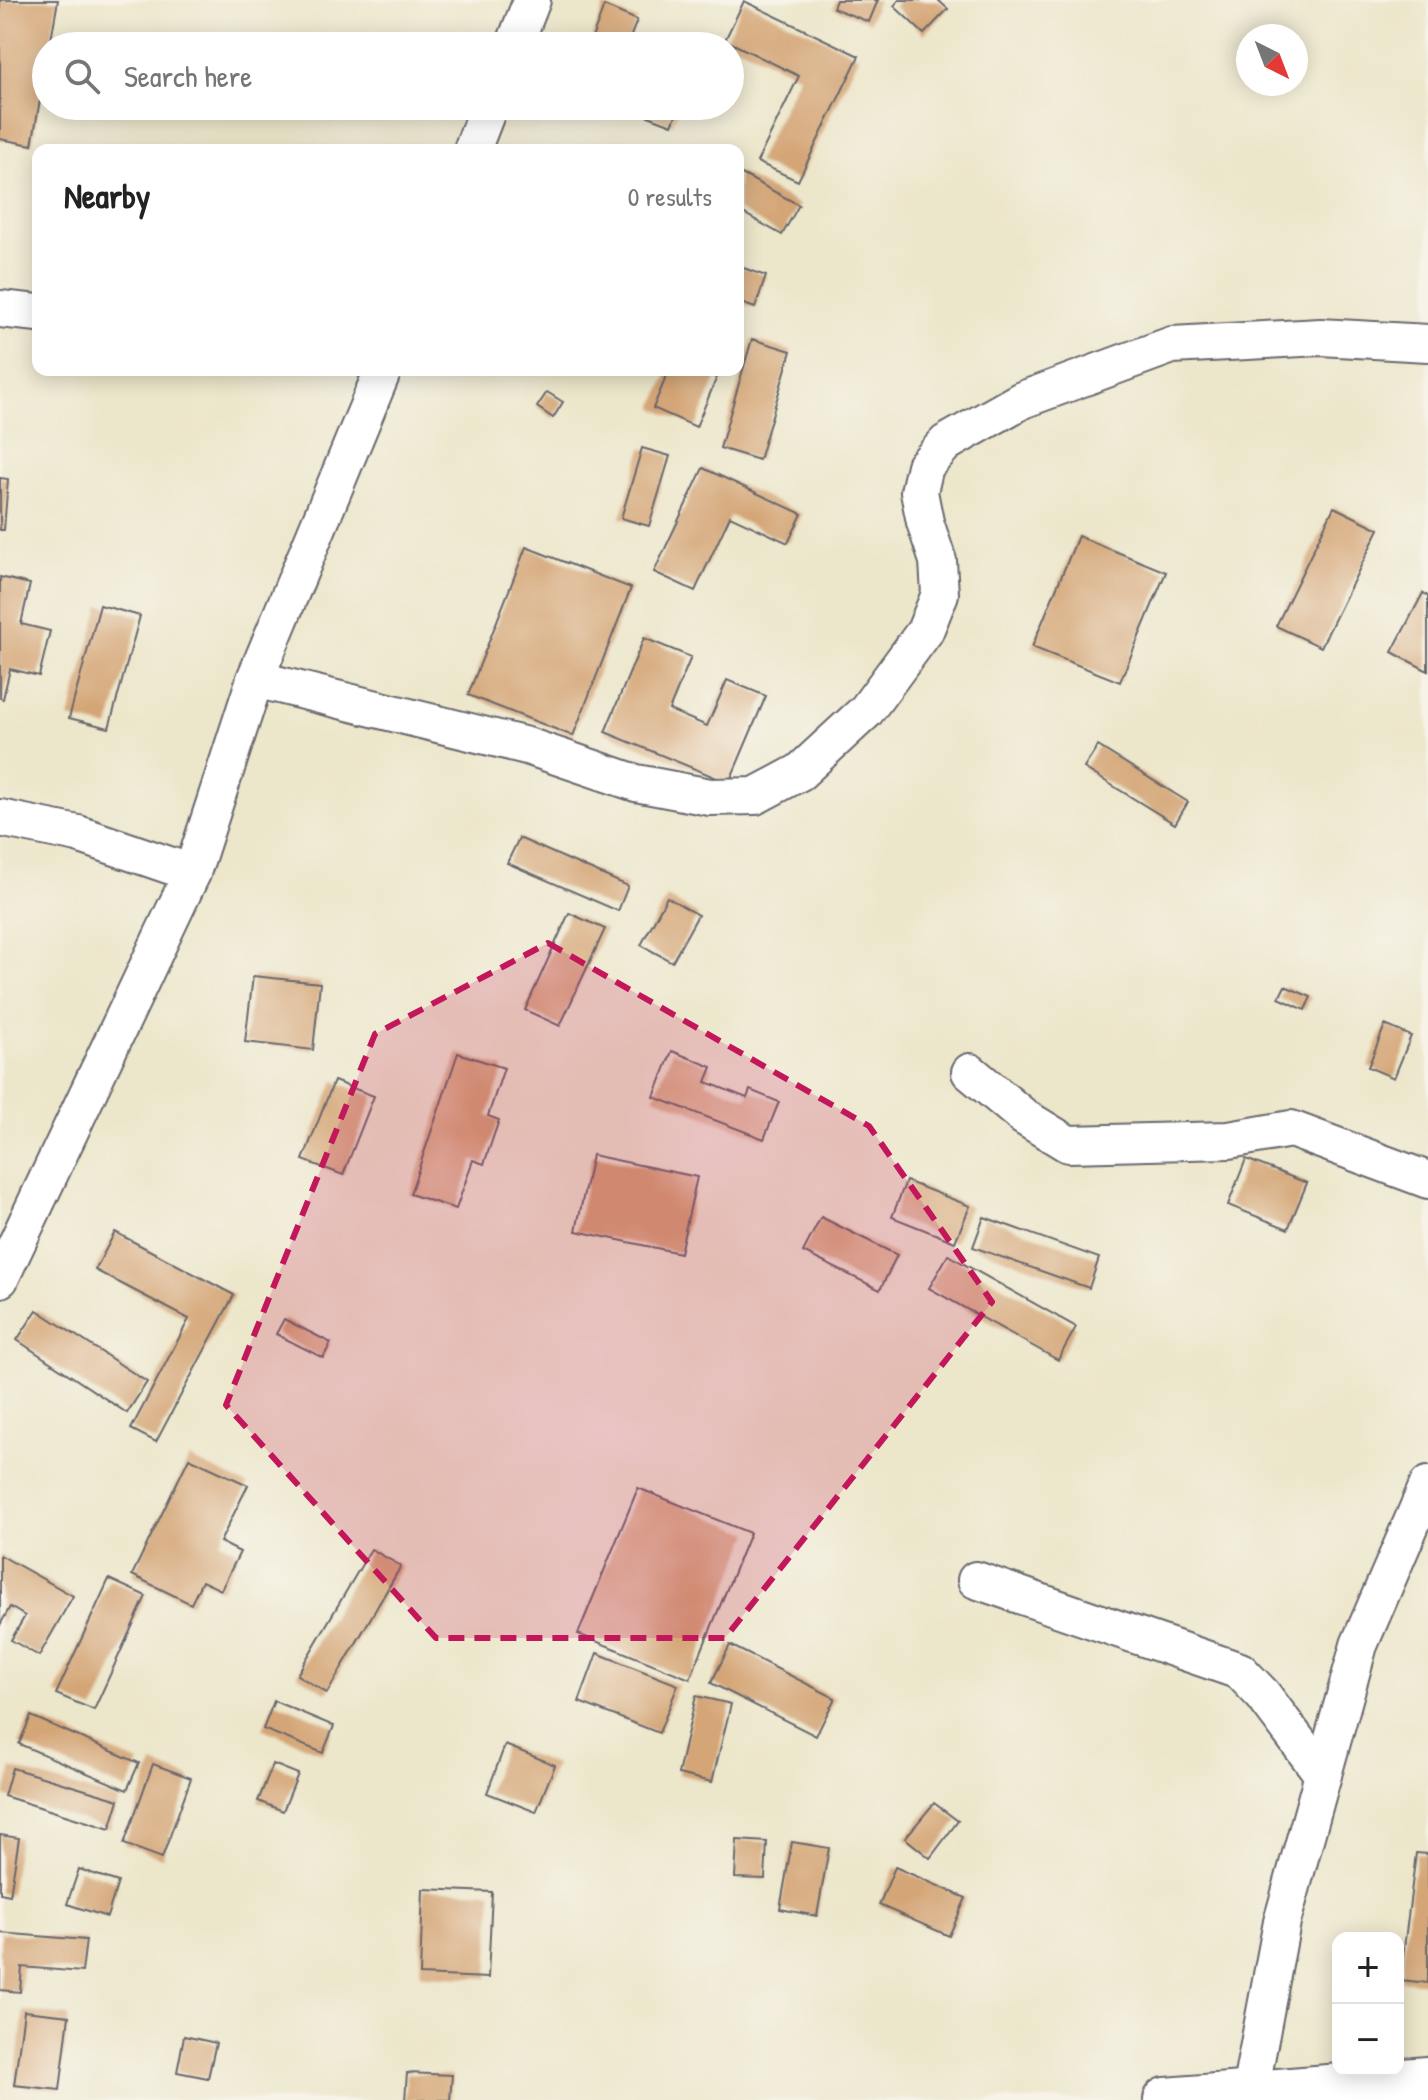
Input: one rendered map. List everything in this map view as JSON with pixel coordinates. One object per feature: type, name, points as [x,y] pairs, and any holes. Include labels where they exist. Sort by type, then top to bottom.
[{"type":"street","points":[[519,32],[532,0]]},
{"type":"street","points":[[474,144],[484,120]]},
{"type":"street","points":[[0,309],[32,312]]},
{"type":"street","points":[[255,679],[527,746],[636,783],[710,797],[755,796],[800,772],[866,711],[925,631],[940,594],[938,561],[919,492],[925,466],[946,443],[1022,400],[1172,345],[1320,337],[1428,343]]},
{"type":"street","points":[[0,1279],[192,873],[255,679],[381,376]]},
{"type":"street","points":[[0,818],[78,834],[192,873]]},
{"type":"street","points":[[970,1072],[1024,1117],[1068,1144],[1229,1140],[1291,1129],[1428,1180]]},
{"type":"street","points":[[1250,2092],[1282,1922],[1359,1645],[1428,1485]]},
{"type":"street","points":[[976,1580],[1240,1671],[1263,1695],[1323,1775]]},
{"type":"street","points":[[1166,2100],[1428,2079]]},
{"type":"highlighted area","points":[[548,943],[869,1126],[992,1302],[725,1638],[436,1638],[226,1405],[375,1034]]},
{"type":"building","points":[[0,0],[58,0],[52,32],[32,32],[32,120],[36,120],[32,145],[0,139]]},
{"type":"building","points":[[836,0],[878,0],[869,22],[833,8]]},
{"type":"building","points":[[899,0],[938,0],[948,9],[924,34],[894,6]]},
{"type":"building","points":[[744,1],[859,56],[798,181],[757,162],[799,76],[744,49],[744,32],[729,32]]},
{"type":"building","points":[[604,6],[637,20],[632,32],[594,32]]},
{"type":"building","points":[[744,175],[799,205],[782,235],[744,213]]},
{"type":"building","points":[[744,268],[766,276],[755,308],[744,304]]},
{"type":"building","points":[[752,339],[791,351],[759,460],[720,448],[741,376],[744,376]]},
{"type":"building","points":[[666,376],[717,376],[696,427],[653,408]]},
{"type":"building","points":[[547,392],[563,402],[553,418],[537,407]]},
{"type":"building","points":[[642,448],[670,456],[649,526],[621,518]]},
{"type":"building","points":[[703,468],[802,514],[788,543],[730,516],[695,591],[654,572]]},
{"type":"building","points":[[0,478],[8,479],[4,530],[0,530]]},
{"type":"building","points":[[1334,507],[1379,529],[1321,647],[1276,626]]},
{"type":"building","points":[[1078,536],[1166,572],[1120,682],[1032,647]]},
{"type":"building","points":[[526,547],[631,588],[573,736],[468,695]]},
{"type":"building","points":[[0,577],[30,584],[21,624],[50,631],[39,676],[10,669],[3,699],[0,698]]},
{"type":"building","points":[[1423,593],[1428,596],[1428,671],[1392,652]]},
{"type":"building","points":[[100,605],[140,616],[109,728],[69,718]]},
{"type":"building","points":[[644,638],[691,657],[669,710],[707,726],[727,680],[766,696],[729,783],[605,732]]},
{"type":"building","points":[[1098,746],[1188,802],[1175,824],[1084,768]]},
{"type":"building","points":[[519,838],[628,886],[618,911],[507,863]]},
{"type":"building","points":[[667,897],[698,915],[672,962],[641,945]]},
{"type":"building","points":[[569,913],[605,929],[560,1026],[525,1010]]},
{"type":"building","points":[[253,976],[320,983],[313,1050],[245,1042]]},
{"type":"building","points":[[1285,986],[1311,997],[1305,1010],[1279,998]]},
{"type":"building","points":[[1385,1025],[1411,1036],[1394,1078],[1368,1067]]},
{"type":"building","points":[[672,1051],[712,1067],[706,1082],[747,1098],[750,1090],[779,1102],[764,1139],[654,1097]]},
{"type":"building","points":[[458,1053],[504,1068],[488,1116],[499,1120],[484,1164],[473,1160],[456,1209],[410,1194]]},
{"type":"building","points":[[334,1081],[374,1096],[343,1175],[303,1160]]},
{"type":"building","points":[[592,1155],[697,1177],[680,1253],[576,1231]]},
{"type":"building","points":[[1246,1159],[1307,1183],[1288,1229],[1228,1205]]},
{"type":"building","points":[[906,1181],[970,1206],[955,1242],[892,1217]]},
{"type":"building","points":[[821,1217],[897,1255],[880,1290],[803,1252]]},
{"type":"building","points":[[984,1217],[1099,1258],[1089,1288],[973,1247]]},
{"type":"building","points":[[115,1232],[234,1295],[156,1442],[131,1429],[189,1319],[95,1270]]},
{"type":"building","points":[[948,1255],[1076,1327],[1058,1360],[929,1288]]},
{"type":"building","points":[[37,1310],[147,1382],[127,1413],[17,1340]]},
{"type":"building","points":[[284,1319],[331,1343],[323,1358],[276,1334]]},
{"type":"building","points":[[189,1458],[248,1485],[220,1542],[240,1552],[221,1590],[202,1581],[191,1604],[132,1575]]},
{"type":"building","points":[[638,1488],[750,1533],[690,1679],[578,1634]]},
{"type":"building","points":[[371,1549],[401,1566],[327,1693],[297,1675]]},
{"type":"building","points":[[0,1555],[73,1596],[39,1656],[11,1640],[25,1616],[10,1607],[0,1625]]},
{"type":"building","points":[[109,1579],[146,1596],[94,1710],[56,1694]]},
{"type":"building","points":[[730,1645],[835,1698],[816,1736],[711,1683]]},
{"type":"building","points":[[597,1653],[678,1685],[659,1733],[579,1702]]},
{"type":"building","points":[[696,1696],[731,1704],[712,1782],[678,1774]]},
{"type":"building","points":[[274,1701],[334,1726],[323,1753],[263,1729]]},
{"type":"building","points":[[31,1716],[139,1763],[127,1790],[19,1744]]},
{"type":"building","points":[[505,1745],[555,1765],[536,1812],[487,1793]]},
{"type":"building","points":[[153,1764],[191,1778],[162,1858],[124,1844]]},
{"type":"building","points":[[273,1764],[298,1774],[283,1811],[258,1801]]},
{"type":"building","points":[[12,1768],[119,1800],[110,1829],[4,1796]]},
{"type":"building","points":[[934,1803],[958,1821],[930,1858],[905,1838]]},
{"type":"building","points":[[0,1835],[19,1838],[10,1895],[0,1893]]},
{"type":"building","points":[[737,1840],[767,1842],[765,1879],[735,1878]]},
{"type":"building","points":[[792,1842],[829,1848],[817,1916],[780,1909]]},
{"type":"building","points":[[1416,1853],[1428,1854],[1428,1983],[1404,1980],[1404,1948]]},
{"type":"building","points":[[895,1867],[966,1898],[949,1936],[879,1905]]},
{"type":"building","points":[[79,1869],[118,1882],[107,1917],[67,1904]]},
{"type":"building","points":[[423,1889],[492,1892],[488,1978],[420,1975]]},
{"type":"building","points":[[0,1933],[86,1940],[82,1972],[22,1967],[20,1992],[0,1990]]},
{"type":"building","points":[[24,2011],[69,2016],[60,2090],[14,2085]]},
{"type":"building","points":[[184,2036],[216,2043],[208,2078],[177,2072]]},
{"type":"building","points":[[407,2073],[452,2075],[450,2100],[405,2100]]}]
